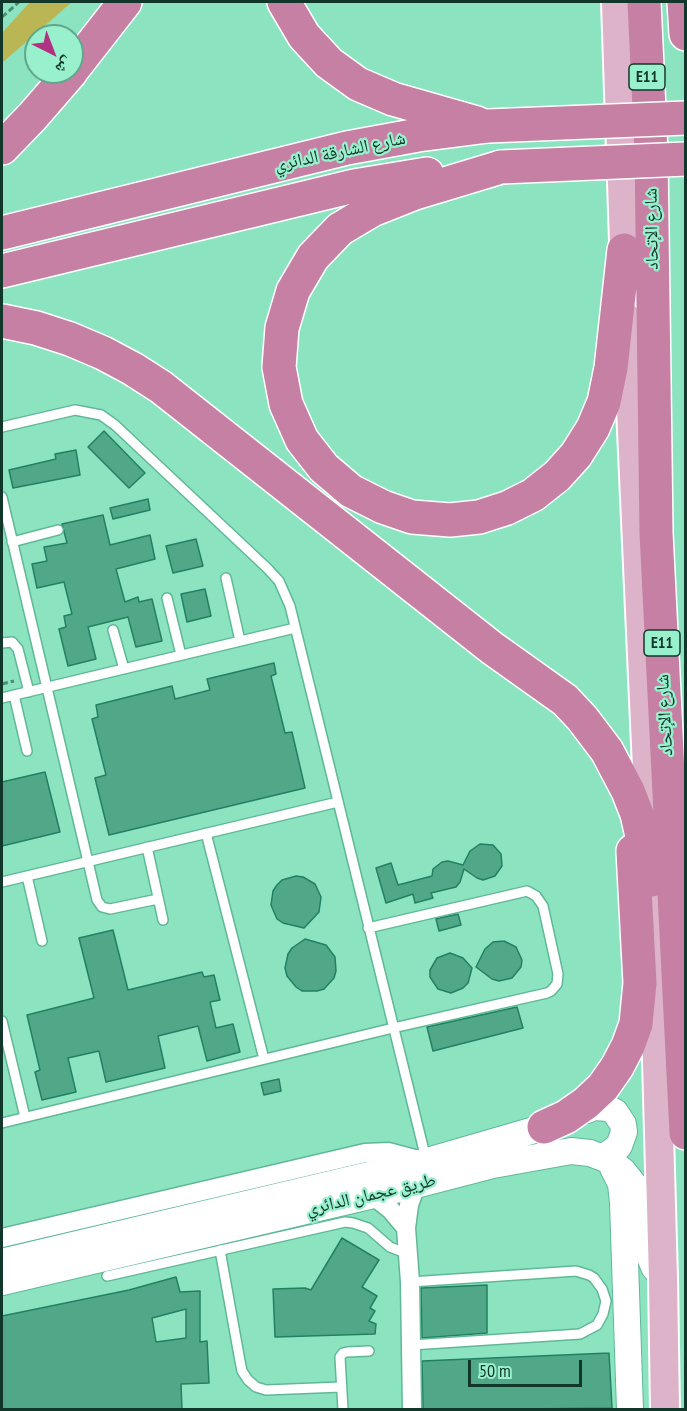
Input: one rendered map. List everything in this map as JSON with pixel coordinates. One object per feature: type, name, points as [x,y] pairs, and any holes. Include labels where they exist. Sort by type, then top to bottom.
[{"type":"highway","points":[[84,54],[125,2]]},
{"type":"highway","points":[[284,2],[304,36],[328,63],[358,84],[393,99],[488,126]]},
{"type":"highway","name":"شارع الإتحاد","points":[[644,2],[651,152],[656,533],[686,1133]]},
{"type":"highway","points":[[684,2],[686,34]]},
{"type":"highway","points":[[2,148],[60,84]]},
{"type":"highway","name":"شارع الشارقة الدائري","points":[[2,233],[347,148],[418,135],[488,126],[686,118]]},
{"type":"highway","name":"شارع الشارقة الدائري","points":[[2,271],[354,186],[427,174],[501,166],[686,159]]},
{"type":"highway","points":[[501,166],[415,193],[372,210],[340,229],[313,257],[293,291],[282,328],[279,368],[286,404],[302,440],[324,468],[351,491],[412,517],[450,520],[479,517],[507,508],[533,495],[556,476],[576,455],[593,428],[604,402],[611,368],[624,250]]},
{"type":"highway","points":[[2,321],[36,328],[81,344],[133,369],[161,387],[492,648],[565,700],[607,751],[628,791],[637,814],[652,880]]},
{"type":"highway","points":[[492,648],[567,719],[591,749],[613,784],[621,803],[633,854],[640,983],[636,1024],[628,1046],[603,1087],[566,1117],[544,1127]]},
{"type":"main road","points":[[616,2],[624,250],[652,880],[665,1410]]},
{"type":"main road","name":"طريق عجمان الدائري","points":[[2,1282],[372,1195],[422,1170],[559,1123],[586,1110],[612,1089],[623,1075],[640,1044],[655,1004]]},
{"type":"main road","points":[[586,1110],[601,1106],[608,1108],[615,1112],[623,1124],[623,1139],[614,1151],[604,1158]]},
{"type":"main road","name":"طريق عجمان الدائري","points":[[2,1263],[422,1170],[571,1151],[582,1151],[604,1158]]},
{"type":"main road","points":[[604,1158],[623,1171],[639,1194],[644,1211],[645,1235],[650,1257],[654,1267],[663,1278]]},
{"type":"main road","points":[[604,1158],[618,1176],[623,1193],[630,1410]]},
{"type":"street","points":[[2,1238],[365,1153],[388,1152],[422,1170],[410,1205],[406,1228],[410,1282],[412,1410]]},
{"type":"street","points":[[372,1195],[391,1210],[406,1228]]},
{"type":"lane","points":[[2,427],[75,410],[92,412],[108,419],[274,574],[287,597],[295,628],[393,1028],[422,1170]]},
{"type":"lane","points":[[2,497],[5,523],[12,542],[48,688],[96,900],[102,907],[110,909],[158,899]]},
{"type":"lane","points":[[12,542],[58,530]]},
{"type":"lane","points":[[226,578],[240,641]]},
{"type":"lane","points":[[167,598],[181,655]]},
{"type":"lane","points":[[2,698],[295,628]]},
{"type":"lane","points":[[113,630],[124,669]]},
{"type":"lane","points":[[2,643],[12,642],[18,649],[29,692]]},
{"type":"lane","points":[[14,695],[27,751]]},
{"type":"lane","points":[[2,882],[338,802]]},
{"type":"lane","points":[[206,833],[264,1059]]},
{"type":"lane","points":[[147,847],[163,920]]},
{"type":"lane","points":[[27,876],[42,941]]},
{"type":"lane","points":[[2,1123],[551,991],[557,984],[558,974],[543,906],[536,896],[522,891],[368,928]]},
{"type":"lane","points":[[2,1021],[26,1117]]},
{"type":"lane","points":[[107,1276],[345,1222],[368,1228],[390,1247],[408,1254]]},
{"type":"lane","points":[[220,1250],[242,1371],[248,1380],[256,1387],[266,1390],[341,1387]]},
{"type":"lane","points":[[410,1282],[576,1271],[589,1275],[599,1283],[606,1301],[597,1325],[580,1334],[411,1346]]},
{"type":"lane","points":[[343,1410],[340,1357],[347,1352],[369,1351]]},
{"type":"path","points":[[2,17],[19,2]]},
{"type":"shaded area","points":[[30,2],[72,2],[47,24],[24,24],[24,44],[2,63],[2,33]]},
{"type":"building","points":[[104,431],[145,473],[129,488],[88,447]]},
{"type":"building","points":[[76,450],[80,475],[13,488],[9,470],[56,459],[55,454]]},
{"type":"building","points":[[148,499],[150,510],[113,519],[110,508]]},
{"type":"building","points":[[103,515],[110,545],[150,535],[155,559],[116,569],[125,602],[138,597],[139,602],[152,599],[162,641],[136,647],[128,617],[88,627],[96,659],[68,666],[59,629],[66,627],[64,616],[72,614],[64,582],[37,588],[32,564],[47,561],[44,547],[67,543],[62,524]]},
{"type":"building","points":[[196,539],[203,566],[173,573],[166,546]]},
{"type":"building","points":[[205,589],[211,616],[187,622],[181,594]]},
{"type":"building","points":[[274,663],[276,674],[271,676],[285,733],[292,732],[305,788],[109,835],[95,778],[106,775],[92,719],[98,717],[96,705],[172,686],[175,699],[210,690],[207,679]]},
{"type":"building","points":[[45,772],[60,832],[2,846],[2,782]]},
{"type":"building","points":[[480,844],[493,845],[501,854],[502,866],[495,876],[483,880],[464,869],[456,887],[431,893],[433,898],[415,903],[413,894],[386,903],[376,868],[391,863],[398,885],[432,876],[433,869],[442,862],[448,861],[463,865],[470,851]]},
{"type":"building","points":[[296,876],[315,884],[321,897],[319,912],[304,928],[283,923],[277,919],[271,905],[273,891],[277,885],[282,880]]},
{"type":"building","points":[[458,914],[461,925],[439,931],[436,919]]},
{"type":"building","points":[[113,930],[128,990],[202,972],[204,977],[214,975],[220,1000],[210,1002],[216,1028],[233,1024],[240,1052],[207,1061],[198,1026],[158,1036],[165,1068],[106,1082],[99,1051],[68,1058],[76,1092],[42,1100],[35,1072],[40,1070],[27,1015],[94,998],[79,938]]},
{"type":"building","points":[[305,939],[326,945],[335,957],[334,978],[324,989],[302,991],[287,976],[285,968],[288,954],[292,948]]},
{"type":"building","points":[[504,941],[516,947],[522,960],[521,967],[512,978],[499,981],[492,979],[476,967],[485,949],[493,942]]},
{"type":"building","points":[[450,953],[463,958],[472,968],[468,983],[451,993],[438,989],[430,977],[430,970],[437,958]]},
{"type":"building","points":[[517,1007],[523,1028],[433,1051],[427,1027]]},
{"type":"building","points":[[279,1079],[281,1091],[264,1095],[261,1083]]},
{"type":"building","points":[[342,1238],[379,1260],[362,1287],[377,1296],[370,1308],[375,1311],[369,1321],[376,1324],[375,1334],[275,1337],[273,1289],[305,1288],[311,1290]]},
{"type":"building","points":[[176,1277],[180,1292],[200,1291],[200,1342],[207,1341],[209,1383],[181,1384],[182,1410],[2,1410],[2,1316],[129,1290]],"holes":[[[186,1309],[186,1338],[156,1342],[152,1318]]]},
{"type":"building","points":[[487,1285],[487,1333],[422,1338],[421,1288]]},
{"type":"building","points":[[609,1353],[612,1408],[423,1410],[422,1361]]}]
